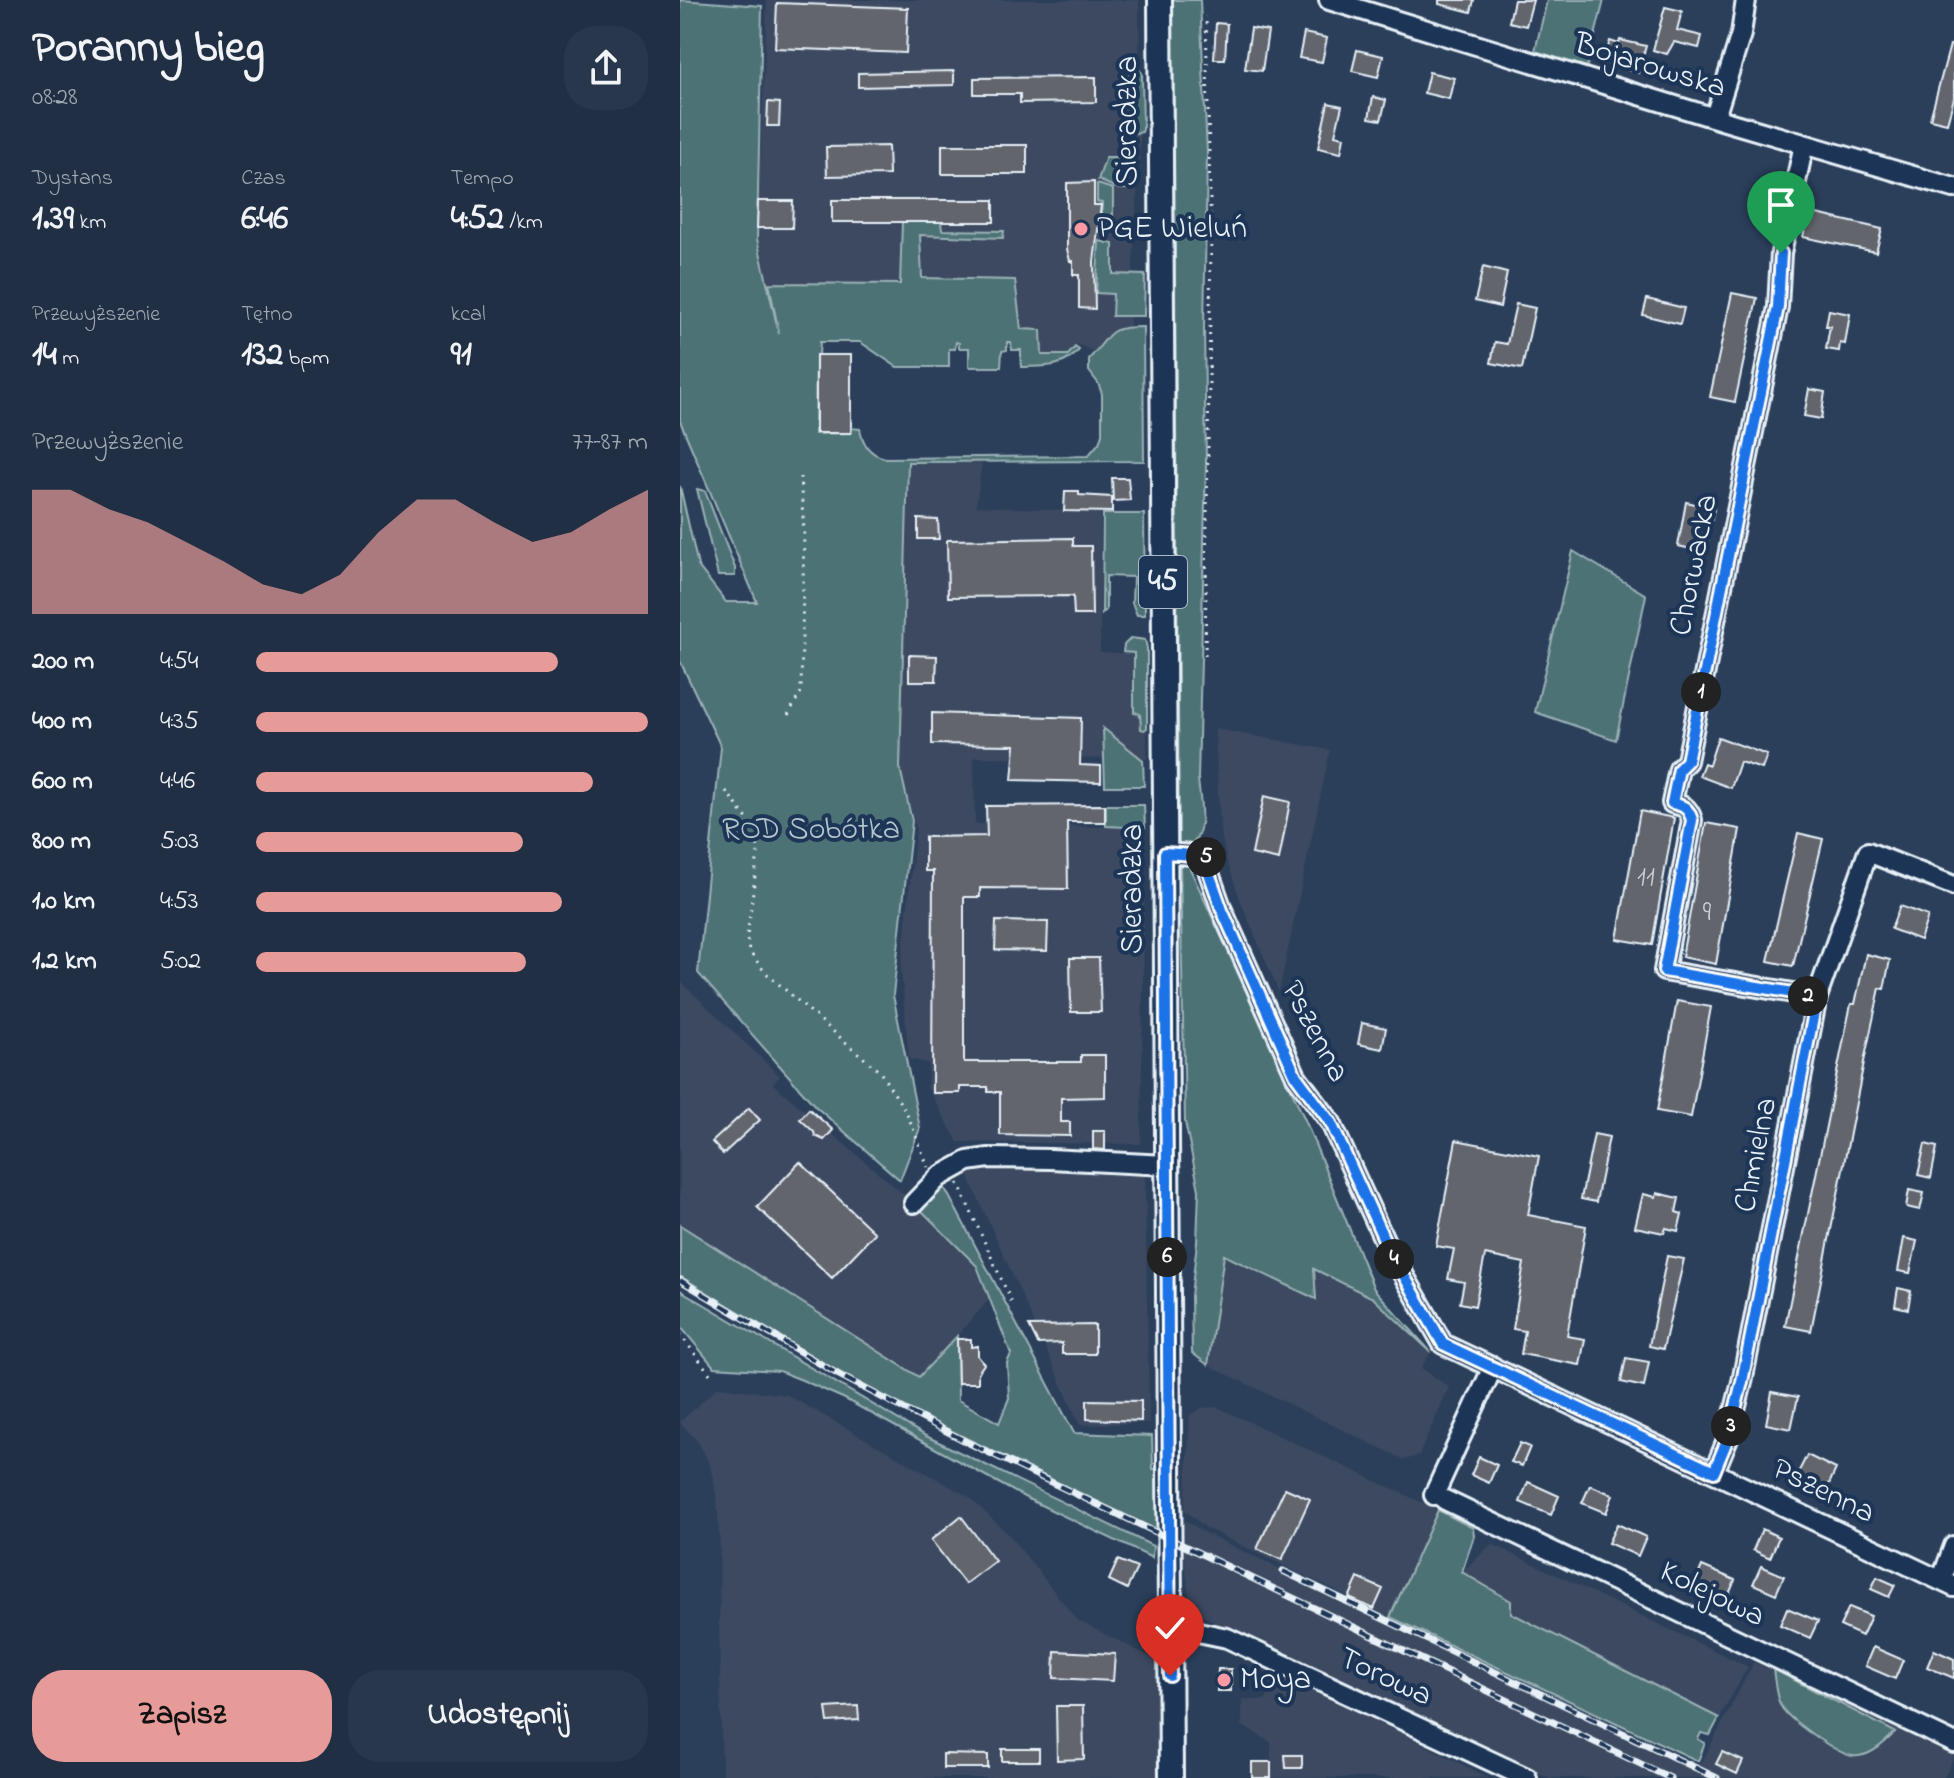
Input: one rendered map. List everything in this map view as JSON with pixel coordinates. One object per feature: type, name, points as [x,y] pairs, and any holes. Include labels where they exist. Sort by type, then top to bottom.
[{"type":"main road","name":"Sieradzka","points":[[1160,0],[1171,1778]]},
{"type":"street","name":"Bojarowska","points":[[1329,0],[1352,3],[1954,188]]},
{"type":"street","points":[[1715,117],[1741,34],[1746,0]]},
{"type":"street","name":"Chorwacka","points":[[1804,144],[1781,253],[1778,307],[1687,761],[1679,769],[1672,803],[1689,810],[1692,820],[1664,971],[1817,997]]},
{"type":"street","name":"Chmielna","points":[[1714,1472],[1728,1438],[1742,1382],[1817,997],[1868,852],[1954,886]]},
{"type":"street","name":"Pszenna","points":[[1165,853],[1206,856],[1222,910],[1296,1076],[1331,1123],[1406,1281],[1443,1344],[1948,1584]]},
{"type":"street","points":[[914,1203],[951,1169],[961,1163],[989,1158],[1166,1165]]},
{"type":"street","name":"Kolejowa","points":[[1493,1367],[1440,1497],[1954,1743]]},
{"type":"street","points":[[1948,1584],[1954,1546]]},
{"type":"street","name":"Torowa","points":[[1169,1630],[1189,1630],[1227,1638],[1527,1778]]},
{"type":"path","points":[[1205,656],[1211,242],[1206,16]]},
{"type":"path","points":[[788,715],[801,692],[804,530],[800,477]]},
{"type":"path","points":[[726,791],[757,832],[758,853],[747,937],[749,951],[765,972],[880,1072],[907,1113],[934,1182]]},
{"type":"path","points":[[951,1169],[1012,1303]]},
{"type":"path","points":[[680,1334],[713,1378]]},
{"type":"shaded area","points":[[767,0],[1139,0],[1140,142],[1128,354],[1099,354],[1077,344],[1068,355],[1041,355],[1041,330],[779,330],[757,239]]},
{"type":"shaded area","points":[[908,461],[982,461],[976,506],[1101,512],[1100,652],[1147,655],[1147,759],[974,757],[975,824],[1145,828],[1141,1144],[958,1142],[927,1087],[928,1063],[909,1059],[901,969],[916,828],[900,768]]},
{"type":"shaded area","points":[[1215,729],[1330,750],[1279,992],[1227,861],[1220,829]]},
{"type":"shaded area","points":[[680,981],[780,1076],[773,1084],[914,1203],[977,1266],[989,1300],[919,1377],[680,1225]]},
{"type":"shaded area","points":[[975,1168],[1145,1175],[1149,1423],[1080,1425],[966,1171]]},
{"type":"shaded area","points":[[1223,1255],[1315,1299],[1313,1269],[1373,1298],[1431,1352],[1421,1368],[1449,1387],[1419,1455],[1405,1460],[1208,1365]]},
{"type":"shaded area","points":[[718,1387],[787,1395],[969,1497],[1010,1536],[1077,1620],[1158,1661],[1157,1778],[722,1778],[717,1499],[710,1464],[698,1442],[680,1422]]},
{"type":"shaded area","points":[[1217,1407],[1438,1510],[1390,1617],[1206,1528],[1185,1510],[1190,1415],[1202,1408]]},
{"type":"shaded area","points":[[1184,1520],[1380,1617],[1700,1766],[1754,1662],[1954,1753],[1954,1757],[1944,1778],[1550,1778],[1194,1612],[1185,1565]]},
{"type":"shaded area","points":[[1492,1544],[1748,1667],[1719,1718],[1510,1613],[1462,1572]]},
{"type":"shaded area","points":[[1280,1676],[1488,1778],[1271,1778],[1271,1742],[1242,1726],[1242,1699],[1265,1700]]},
{"type":"green space","name":"ROD Sobótka","points":[[680,0],[762,6],[757,239],[779,334],[769,283],[900,284],[902,222],[941,222],[942,230],[1004,231],[1003,238],[920,235],[922,278],[1015,280],[1021,329],[1041,330],[1042,355],[1068,355],[1075,347],[1079,350],[1060,363],[1021,367],[1021,350],[1012,350],[1011,342],[1007,342],[1007,350],[1002,351],[1001,367],[969,367],[969,348],[959,348],[956,342],[955,349],[949,349],[949,367],[897,367],[860,342],[820,342],[819,355],[816,356],[815,434],[851,433],[851,428],[860,429],[868,448],[885,458],[1088,456],[1102,434],[1102,394],[1089,371],[1089,359],[1115,331],[1143,327],[1144,461],[908,462],[900,768],[912,821],[893,995],[920,1128],[900,1180],[816,1107],[698,973],[721,747],[680,661],[680,486],[698,566],[726,602],[757,602],[680,421]]},
{"type":"green space","points":[[1173,0],[1200,0],[1207,154],[1204,329],[1206,464],[1198,778],[1201,824],[1199,833],[1189,846],[1179,844]]},
{"type":"green space","points":[[1547,0],[1604,0],[1587,67],[1535,51]]},
{"type":"green space","points":[[1129,69],[1138,69],[1142,73],[1143,129],[1142,132],[1128,134]]},
{"type":"green space","points":[[1106,157],[1128,157],[1129,189],[1119,189],[1098,180]]},
{"type":"green space","points":[[1097,184],[1113,189],[1113,231],[1100,232],[1102,203],[1097,202]]},
{"type":"green space","points":[[1099,241],[1113,244],[1113,274],[1145,275],[1144,316],[1112,316],[1113,294],[1096,293]]},
{"type":"green space","points":[[697,489],[705,491],[735,568],[735,576],[718,576]]},
{"type":"green space","points":[[1103,514],[1144,514],[1145,615],[1137,615],[1132,603],[1133,577],[1106,576],[1106,610],[1102,614]]},
{"type":"green space","points":[[1573,551],[1646,595],[1616,740],[1535,712]]},
{"type":"green space","points":[[1131,638],[1145,640],[1147,648],[1147,728],[1144,730],[1141,729],[1140,714],[1134,712],[1134,653],[1123,652],[1124,645]]},
{"type":"green space","points":[[1103,728],[1143,760],[1144,786],[1105,786]]},
{"type":"green space","points":[[1106,805],[1144,805],[1145,828],[1106,826]]},
{"type":"green space","points":[[1182,864],[1188,864],[1306,1122],[1374,1289],[1431,1352],[1373,1298],[1314,1269],[1316,1299],[1224,1255],[1208,1365],[1192,1353],[1191,1296],[1199,1190],[1185,1122]]},
{"type":"green space","points":[[939,1177],[1074,1433],[1152,1436],[1153,1469],[1158,1469],[1158,1531],[902,1407],[680,1276],[680,1225],[919,1377],[957,1336],[958,1400],[999,1423],[1009,1398],[1007,1363],[1011,1354],[977,1266],[914,1203]]},
{"type":"green space","points":[[680,1290],[926,1436],[1153,1546],[1152,1558],[1026,1498],[845,1399],[802,1380],[779,1371],[714,1367],[680,1326]]},
{"type":"green space","points":[[1438,1510],[1473,1528],[1474,1536],[1462,1572],[1511,1601],[1511,1613],[1719,1718],[1710,1735],[1701,1733],[1698,1739],[1705,1743],[1698,1761],[1390,1617]]},
{"type":"green space","points":[[1773,1669],[1895,1732],[1882,1745],[1865,1755],[1853,1756],[1837,1750],[1785,1712],[1778,1698]]},
{"type":"building","points":[[1439,0],[1474,0],[1471,12],[1439,4]]},
{"type":"building","points":[[1514,0],[1533,0],[1526,26],[1509,22]]},
{"type":"building","points":[[777,3],[908,8],[906,53],[775,48]]},
{"type":"building","points":[[1665,7],[1682,11],[1677,30],[1702,36],[1699,48],[1674,42],[1667,54],[1653,50]]},
{"type":"building","points":[[1216,23],[1227,24],[1225,59],[1214,59]]},
{"type":"building","points":[[1251,28],[1268,31],[1262,71],[1245,69]]},
{"type":"building","points":[[1304,33],[1327,38],[1322,62],[1299,58]]},
{"type":"building","points":[[1620,40],[1646,46],[1638,73],[1603,62],[1610,41],[1619,44]]},
{"type":"building","points":[[1950,45],[1954,46],[1954,98],[1947,123],[1930,119]]},
{"type":"building","points":[[1357,50],[1383,56],[1378,77],[1352,71]]},
{"type":"building","points":[[954,71],[954,85],[858,87],[858,73]]},
{"type":"building","points":[[1429,72],[1454,78],[1449,99],[1424,93]]},
{"type":"building","points":[[1096,77],[1096,102],[1020,103],[1020,94],[974,94],[974,78]]},
{"type":"building","points":[[1373,97],[1386,100],[1381,120],[1369,118]]},
{"type":"building","points":[[768,102],[780,103],[779,126],[767,126]]},
{"type":"building","points":[[1328,103],[1342,106],[1335,135],[1344,137],[1341,153],[1318,148]]},
{"type":"building","points":[[942,145],[1027,145],[1027,174],[942,174]]},
{"type":"building","points":[[888,146],[889,175],[827,176],[826,147]]},
{"type":"building","name":"PGE Wieluń","points":[[1094,182],[1094,205],[1101,205],[1094,262],[1095,309],[1079,308],[1079,275],[1073,275],[1073,261],[1070,261],[1067,249],[1067,183]]},
{"type":"building","points":[[832,200],[994,200],[994,222],[832,222]]},
{"type":"building","points":[[758,201],[793,201],[792,228],[757,228]]},
{"type":"building","points":[[1808,212],[1882,229],[1876,252],[1803,237]]},
{"type":"building","points":[[1483,267],[1507,273],[1500,307],[1475,301]]},
{"type":"building","points":[[1732,293],[1757,298],[1735,402],[1710,397]]},
{"type":"building","points":[[1647,299],[1684,308],[1680,324],[1643,315]]},
{"type":"building","points":[[1516,304],[1535,308],[1522,369],[1491,363],[1495,342],[1507,344]]},
{"type":"building","points":[[1829,310],[1850,314],[1845,344],[1840,343],[1839,351],[1826,349]]},
{"type":"building","points":[[816,355],[851,355],[851,433],[816,433]]},
{"type":"building","points":[[1809,389],[1825,392],[1821,419],[1804,416]]},
{"type":"building","points":[[1112,478],[1128,478],[1130,500],[1113,501]]},
{"type":"building","points":[[1065,491],[1112,497],[1112,512],[1064,511]]},
{"type":"building","points":[[1686,502],[1714,508],[1705,552],[1678,546]]},
{"type":"building","points":[[918,519],[938,520],[939,539],[918,539]]},
{"type":"building","points":[[1073,538],[1073,546],[1091,546],[1092,615],[1074,615],[1073,596],[948,597],[947,540]]},
{"type":"building","points":[[909,655],[937,656],[936,681],[909,681]]},
{"type":"building","points":[[932,713],[1081,718],[1080,765],[1101,766],[1101,782],[1012,780],[1015,745],[932,744]]},
{"type":"building","points":[[1718,737],[1767,755],[1762,769],[1740,762],[1731,788],[1699,776],[1704,763],[1709,765]]},
{"type":"building","points":[[1264,796],[1290,802],[1279,860],[1252,854]]},
{"type":"building","points":[[1105,805],[1105,822],[1067,822],[1068,889],[980,888],[980,897],[964,897],[964,1062],[1081,1062],[1081,1055],[1105,1055],[1105,1097],[1061,1098],[1061,1122],[1070,1122],[1070,1136],[1000,1135],[1000,1092],[988,1092],[988,1087],[960,1087],[960,1093],[932,1093],[933,871],[925,871],[925,837],[987,836],[986,806]]},
{"type":"building","points":[[1640,811],[1674,818],[1652,945],[1617,939]]},
{"type":"building","points":[[1706,823],[1740,829],[1716,964],[1682,957]]},
{"type":"building","points":[[1798,833],[1823,839],[1793,966],[1768,961]]},
{"type":"building","points":[[1900,906],[1928,916],[1920,940],[1891,929]]},
{"type":"building","points":[[996,921],[1048,922],[1047,951],[995,950]]},
{"type":"building","points":[[1866,954],[1890,960],[1884,989],[1880,988],[1865,1057],[1811,1331],[1785,1326],[1851,1004],[1855,1004]]},
{"type":"building","points":[[1070,958],[1099,958],[1101,1012],[1071,1012]]},
{"type":"building","points":[[1677,1001],[1711,1007],[1691,1117],[1657,1111]]},
{"type":"building","points":[[1362,1023],[1386,1028],[1382,1049],[1358,1044]]},
{"type":"building","points":[[749,1108],[760,1120],[723,1154],[712,1142]]},
{"type":"building","points":[[809,1109],[833,1130],[824,1140],[815,1136],[800,1119]]},
{"type":"building","points":[[1093,1131],[1105,1131],[1105,1150],[1093,1149]]},
{"type":"building","points":[[1594,1134],[1609,1137],[1596,1202],[1581,1199]]},
{"type":"building","points":[[1456,1140],[1539,1156],[1528,1215],[1586,1226],[1567,1336],[1585,1339],[1580,1365],[1521,1354],[1525,1331],[1513,1329],[1524,1263],[1485,1255],[1475,1306],[1460,1303],[1464,1282],[1448,1279],[1454,1249],[1436,1246]]},
{"type":"building","points":[[1925,1144],[1937,1147],[1931,1178],[1918,1175]]},
{"type":"building","points":[[800,1162],[875,1233],[832,1278],[757,1207]]},
{"type":"building","points":[[1909,1190],[1924,1193],[1920,1210],[1906,1207]]},
{"type":"building","points":[[1657,1193],[1679,1198],[1676,1212],[1682,1214],[1678,1231],[1666,1228],[1664,1233],[1635,1227],[1643,1194],[1656,1197]]},
{"type":"building","points":[[1904,1238],[1917,1241],[1910,1273],[1898,1271]]},
{"type":"building","points":[[1667,1256],[1684,1259],[1663,1349],[1649,1346]]},
{"type":"building","points":[[1898,1288],[1911,1291],[1908,1309],[1895,1306]]},
{"type":"building","points":[[1095,1325],[1095,1354],[1062,1354],[1062,1343],[1038,1344],[1029,1326]]},
{"type":"building","points":[[957,1339],[971,1339],[971,1347],[978,1346],[978,1356],[984,1364],[978,1373],[978,1383],[958,1383]]},
{"type":"building","points":[[1626,1358],[1649,1362],[1644,1387],[1621,1382]]},
{"type":"building","points":[[1772,1392],[1798,1397],[1791,1429],[1766,1424]]},
{"type":"building","points":[[1087,1400],[1141,1401],[1141,1421],[1087,1419]]},
{"type":"building","points":[[1520,1443],[1530,1447],[1522,1466],[1511,1462]]},
{"type":"building","points":[[1807,1455],[1836,1469],[1825,1493],[1795,1479]]},
{"type":"building","points":[[1479,1457],[1497,1465],[1489,1483],[1471,1475]]},
{"type":"building","points":[[1528,1482],[1559,1496],[1551,1515],[1520,1502]]},
{"type":"building","points":[[1590,1485],[1613,1495],[1606,1513],[1582,1503]]},
{"type":"building","points":[[1285,1488],[1310,1499],[1282,1560],[1257,1549]]},
{"type":"building","points":[[961,1516],[995,1561],[965,1584],[931,1540]]},
{"type":"building","points":[[1617,1524],[1646,1537],[1638,1556],[1608,1543]]},
{"type":"building","points":[[1762,1529],[1779,1537],[1770,1558],[1753,1550]]},
{"type":"building","points":[[1118,1560],[1137,1568],[1127,1589],[1109,1580]]},
{"type":"building","points":[[1702,1566],[1735,1580],[1727,1599],[1694,1585]]},
{"type":"building","points":[[1761,1566],[1784,1576],[1776,1594],[1753,1584]]},
{"type":"building","points":[[1877,1577],[1895,1585],[1889,1597],[1871,1589]]},
{"type":"building","points":[[1358,1578],[1383,1589],[1374,1609],[1349,1598]]},
{"type":"building","points":[[1849,1607],[1871,1616],[1862,1636],[1840,1626]]},
{"type":"building","points":[[1787,1608],[1818,1621],[1810,1638],[1780,1625]]},
{"type":"building","points":[[1873,1647],[1903,1660],[1895,1679],[1865,1666]]},
{"type":"building","points":[[1934,1650],[1954,1659],[1954,1678],[1927,1667]]},
{"type":"building","points":[[1055,1651],[1115,1654],[1113,1681],[1054,1678]]},
{"type":"building","name":"Moya","points":[[1218,1669],[1231,1669],[1231,1691],[1217,1691]]},
{"type":"building","points":[[858,1706],[859,1720],[828,1722],[826,1708]]},
{"type":"building","points":[[1056,1706],[1083,1706],[1084,1759],[1057,1760]]},
{"type":"building","points":[[1002,1749],[1039,1749],[1039,1761],[1002,1761]]},
{"type":"building","points":[[1722,1752],[1743,1761],[1737,1774],[1716,1764]]},
{"type":"building","points":[[943,1754],[988,1755],[988,1768],[943,1768]]},
{"type":"building","points":[[1285,1755],[1302,1755],[1302,1768],[1286,1768]]},
{"type":"building","points":[[1252,1762],[1271,1762],[1271,1778],[1252,1778]]},
{"type":"railway","points":[[680,1280],[839,1375],[969,1443],[1670,1778]]},
{"type":"railway","points":[[1283,1571],[1717,1778]]},
{"type":"place","name":"PGE Wieluń","points":[[1081,229]]},
{"type":"place","name":"Moya","points":[[1224,1680]]},
{"type":"route","points":[[1170,1676],[1165,853],[1206,856],[1222,910],[1296,1076],[1331,1123],[1387,1246],[1443,1344],[1714,1472],[1721,1456],[1742,1382],[1817,997],[1664,971],[1692,820],[1689,810],[1672,803],[1679,769],[1687,761],[1778,307],[1781,253]]}]
